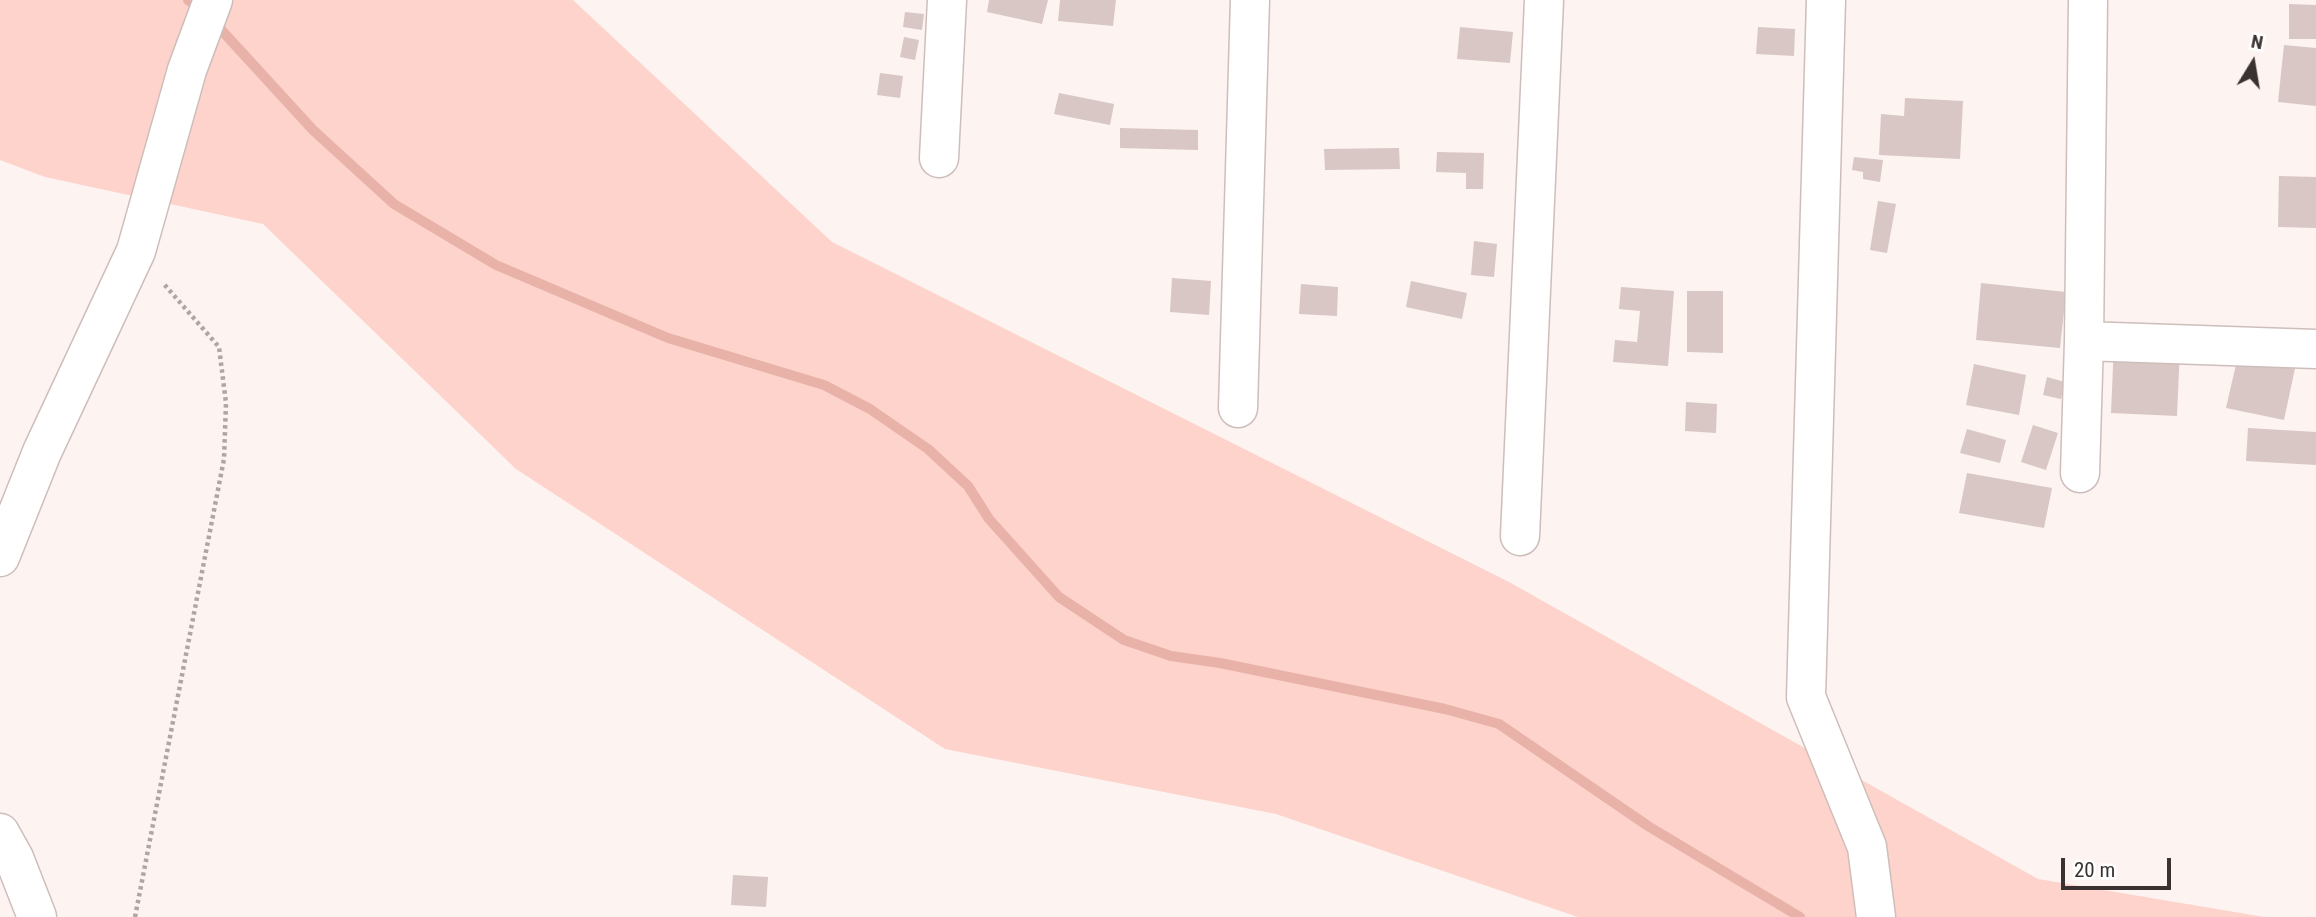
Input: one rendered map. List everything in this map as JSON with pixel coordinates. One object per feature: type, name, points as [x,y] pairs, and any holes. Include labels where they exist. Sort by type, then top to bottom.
[{"type":"street","points":[[0,557],[42,452],[136,251],[187,70],[213,0]]},
{"type":"street","points":[[939,158],[947,0]]},
{"type":"street","points":[[1238,408],[1250,0]]},
{"type":"street","points":[[1520,536],[1544,0]]},
{"type":"street","points":[[1826,0],[1806,696],[1867,846],[1876,917]]},
{"type":"street","points":[[2080,473],[2088,0]]},
{"type":"street","points":[[2084,341],[2316,349]]},
{"type":"street","points":[[0,833],[14,858],[37,917]]},
{"type":"path","points":[[135,917],[224,459],[226,403],[219,347],[136,251]]},
{"type":"shaded area","points":[[0,0],[573,0],[832,242],[1509,582],[2038,879],[2264,917],[1578,917],[1276,814],[945,749],[516,469],[263,224],[45,177],[0,160]]},
{"type":"building","points":[[989,0],[1048,0],[1042,24],[987,12]]},
{"type":"building","points":[[1060,0],[1116,0],[1113,26],[1058,21]]},
{"type":"building","points":[[2289,4],[2316,5],[2316,39],[2289,39]]},
{"type":"building","points":[[905,12],[924,14],[922,30],[903,27]]},
{"type":"building","points":[[1460,27],[1513,32],[1510,63],[1457,59]]},
{"type":"building","points":[[1758,27],[1795,29],[1794,56],[1756,54]]},
{"type":"building","points":[[904,37],[919,40],[915,60],[900,57]]},
{"type":"building","points":[[2284,45],[2316,48],[2316,106],[2278,102]]},
{"type":"building","points":[[880,73],[903,76],[900,98],[877,95]]},
{"type":"building","points":[[1059,93],[1114,104],[1110,125],[1054,114]]},
{"type":"building","points":[[1905,98],[1963,101],[1960,159],[1879,155],[1881,114],[1904,116]]},
{"type":"building","points":[[1120,128],[1198,130],[1198,150],[1120,148]]},
{"type":"building","points":[[1399,148],[1400,169],[1325,170],[1324,149]]},
{"type":"building","points":[[1437,152],[1484,153],[1483,189],[1466,189],[1466,173],[1436,172]]},
{"type":"building","points":[[1854,157],[1883,160],[1880,182],[1863,179],[1863,172],[1852,170]]},
{"type":"building","points":[[2279,176],[2316,177],[2316,228],[2278,227]]},
{"type":"building","points":[[1878,201],[1896,204],[1887,253],[1870,250]]},
{"type":"building","points":[[1474,241],[1497,244],[1494,277],[1471,275]]},
{"type":"building","points":[[1172,278],[1211,281],[1209,315],[1170,312]]},
{"type":"building","points":[[1411,281],[1467,293],[1462,319],[1406,307]]},
{"type":"building","points":[[1981,283],[2066,292],[2060,348],[1976,340]]},
{"type":"building","points":[[1301,284],[1338,287],[1337,316],[1299,314]]},
{"type":"building","points":[[1621,287],[1674,291],[1668,366],[1613,362],[1615,340],[1637,342],[1640,311],[1619,309]]},
{"type":"building","points":[[1687,291],[1723,291],[1723,353],[1687,352]]},
{"type":"building","points":[[2114,343],[2180,347],[2177,416],[2111,413]]},
{"type":"building","points":[[2240,347],[2297,359],[2284,420],[2226,408]]},
{"type":"building","points":[[1974,364],[2026,375],[2019,415],[1966,405]]},
{"type":"building","points":[[2047,377],[2065,382],[2061,399],[2043,395]]},
{"type":"building","points":[[1686,402],[1717,404],[1716,433],[1685,431]]},
{"type":"building","points":[[2033,425],[2058,433],[2046,470],[2021,462]]},
{"type":"building","points":[[2248,428],[2316,432],[2316,465],[2246,461]]},
{"type":"building","points":[[1967,429],[2006,440],[2000,463],[1960,453]]},
{"type":"building","points":[[1967,473],[2052,488],[2044,528],[1959,513]]},
{"type":"building","points":[[733,875],[768,877],[766,907],[731,905]]},
{"type":"waterway","points":[[188,0],[203,10]]},
{"type":"waterway","points":[[214,22],[313,130],[394,204],[496,265],[668,338],[824,385],[870,409],[928,449],[968,486],[989,519],[1059,597],[1124,640],[1171,656],[1220,663],[1445,709],[1499,724],[1648,826],[1800,917]]}]
